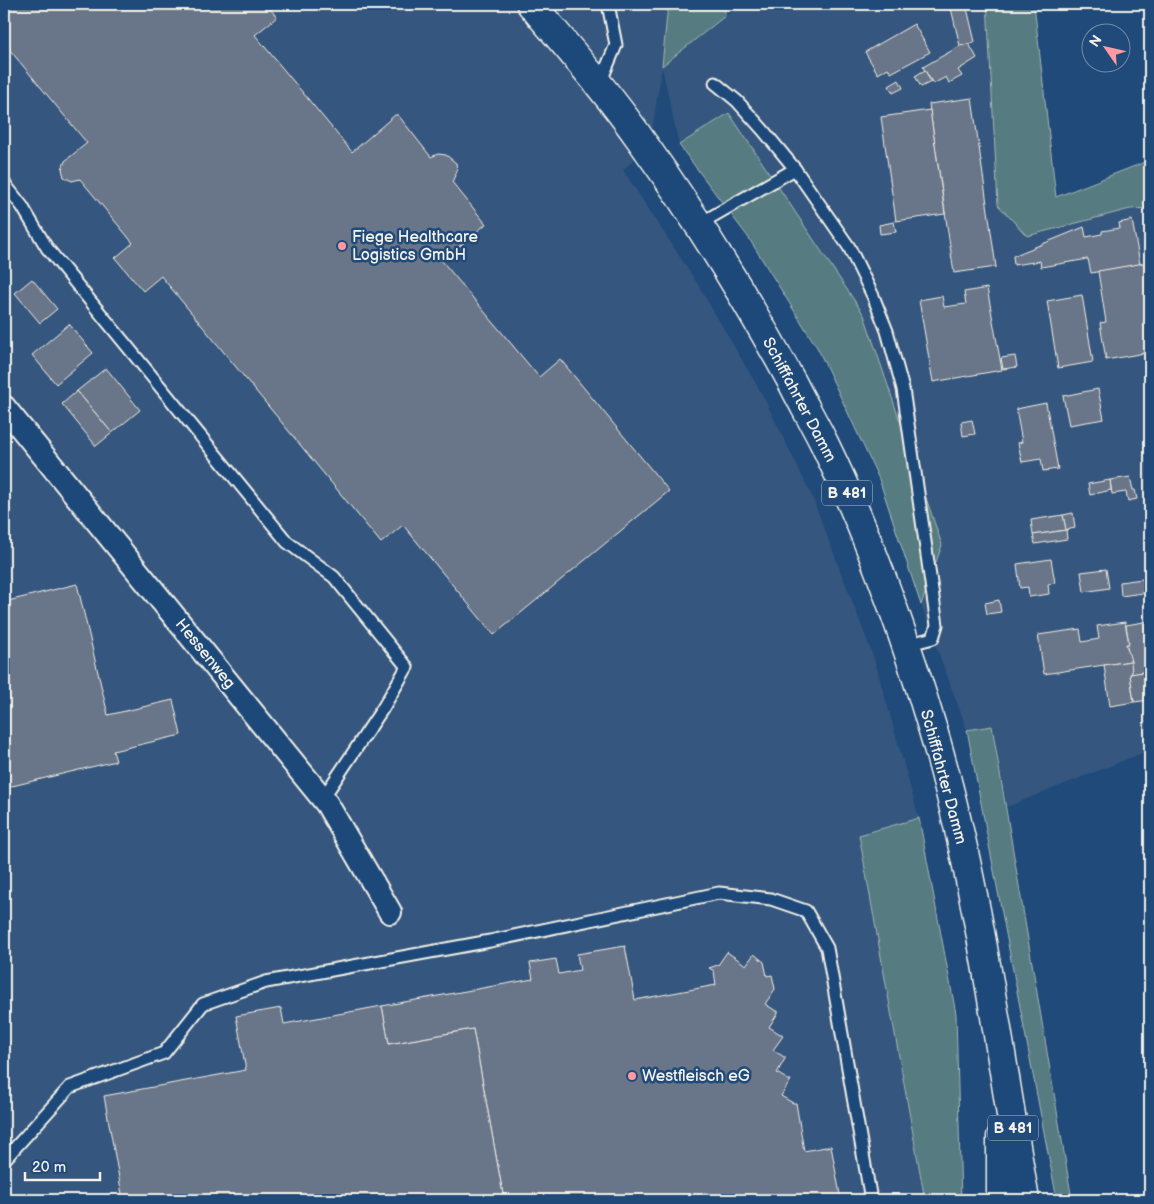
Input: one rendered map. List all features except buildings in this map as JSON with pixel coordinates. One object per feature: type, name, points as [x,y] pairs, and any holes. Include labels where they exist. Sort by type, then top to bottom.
[{"type":"main road","name":"Schifffahrter Damm","points":[[531,4],[599,84],[642,141],[723,261],[824,442],[868,542],[906,645],[932,729],[956,819],[989,979],[1000,1056],[1025,1200]]},
{"type":"main road","name":"Schifffahrter Damm","points":[[1000,1056],[1001,1200]]},
{"type":"street","name":"Hessenweg","points":[[4,407],[322,798],[390,912]]},
{"type":"lane","points":[[599,84],[616,44],[608,4]]},
{"type":"lane","points":[[715,83],[737,101],[795,169],[849,247],[873,296],[886,332],[903,390],[938,625],[933,638],[906,645]]},
{"type":"lane","points":[[698,224],[795,169]]},
{"type":"lane","points":[[4,183],[22,206],[47,248],[287,542],[334,577],[407,667],[383,708],[322,798]]},
{"type":"lane","points":[[4,1160],[70,1087],[164,1052],[203,1004],[266,982],[490,941],[719,893],[770,899],[806,911],[827,948],[871,1200]]},
{"type":"shaded area","points":[[4,4],[668,4],[662,65],[725,16],[745,4],[987,4],[998,205],[1150,208],[1150,750],[1007,807],[992,726],[967,730],[921,605],[942,544],[729,113],[679,145],[662,67],[650,145],[623,170],[697,283],[762,394],[811,494],[874,658],[919,818],[859,835],[925,1200],[4,1200]]},
{"type":"green space","points":[[668,4],[725,4],[725,16],[662,66]]},
{"type":"green space","points":[[987,4],[1034,4],[1056,197],[1150,160],[1150,208],[1130,209],[1027,236],[998,205]]},
{"type":"green space","points":[[729,113],[864,315],[942,545],[921,605],[879,479],[818,349],[748,237],[679,145]]},
{"type":"green space","points":[[992,726],[1072,1200],[1057,1200],[967,730]]},
{"type":"green space","points":[[919,818],[956,1014],[961,1200],[925,1200],[859,835]]},
{"type":"place","name":"Fiege Healthcare Logistics GmbH","points":[[342,246]]},
{"type":"place","name":"Westfleisch eG","points":[[632,1076]]}]
